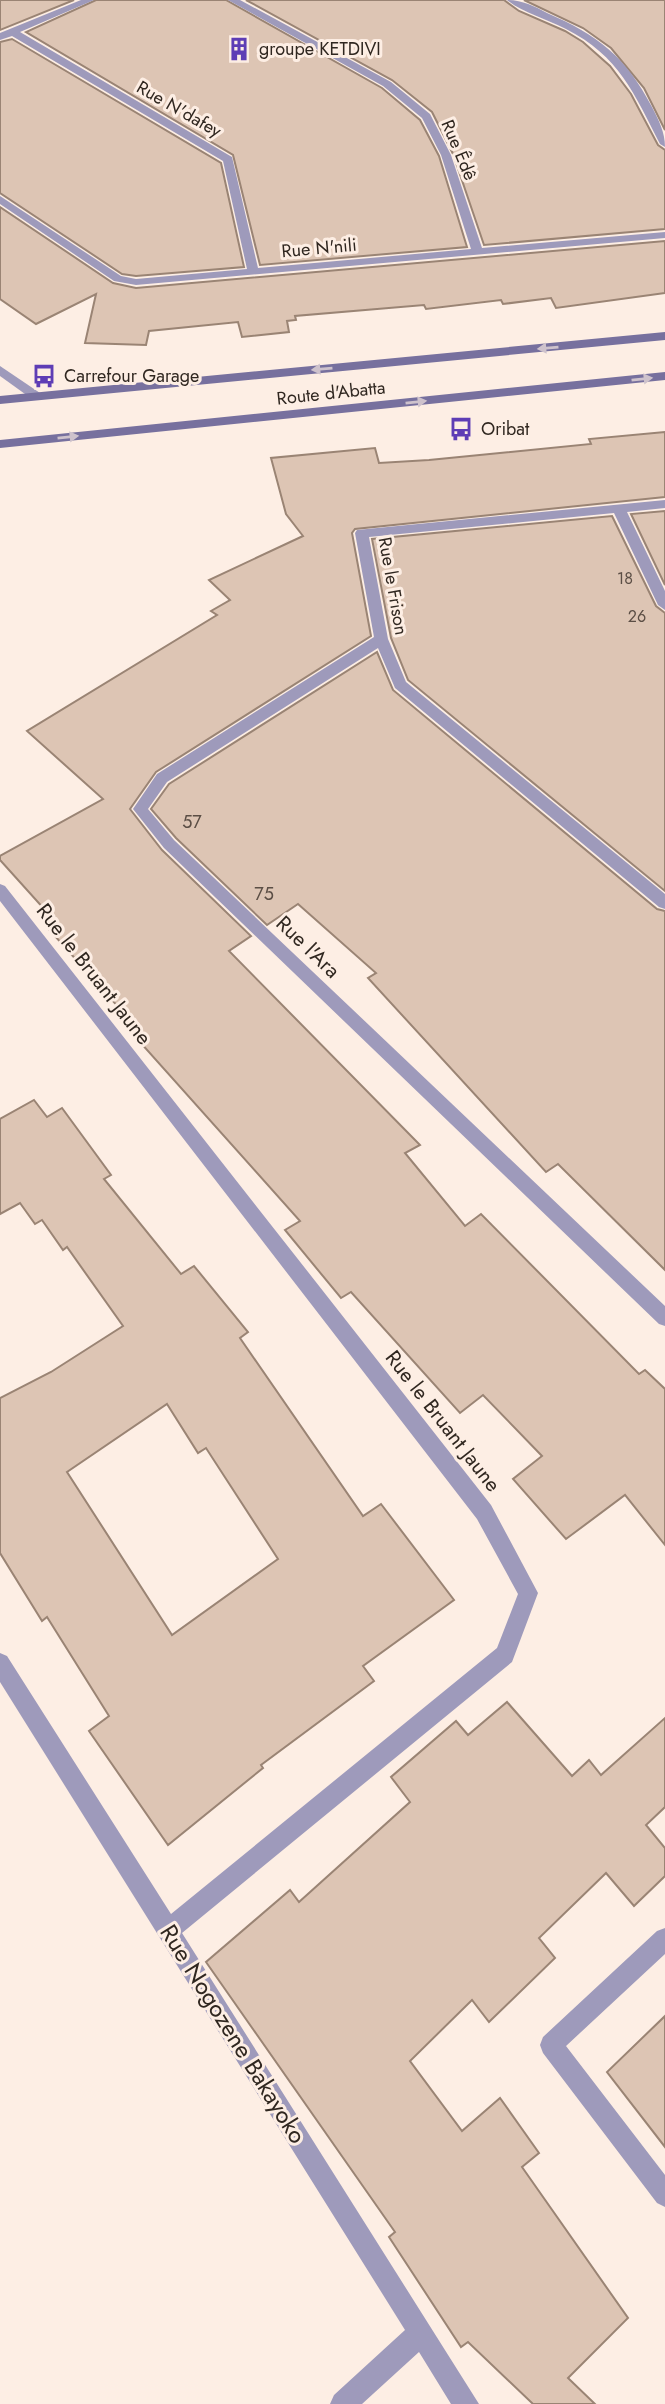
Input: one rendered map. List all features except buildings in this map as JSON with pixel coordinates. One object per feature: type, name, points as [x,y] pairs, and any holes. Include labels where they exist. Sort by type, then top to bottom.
[{"type":"street","points":[[0,37],[89,0]]},
{"type":"street","name":"Rue Êdê","points":[[233,0],[387,84],[426,116],[446,156],[478,252]]},
{"type":"street","points":[[512,0],[584,36],[615,58],[637,88],[665,144]]},
{"type":"street","name":"Rue N'dafey","points":[[13,32],[228,159],[253,271]]},
{"type":"street","name":"Rue N'nili","points":[[0,199],[118,279],[135,282],[665,235]]},
{"type":"street","name":"Route d'Abatta","points":[[0,400],[665,337]]},
{"type":"street","points":[[0,370],[36,396]]},
{"type":"street","name":"Route d'Abatta","points":[[0,444],[665,376]]},
{"type":"street","name":"Rue le Frison","points":[[665,504],[362,533],[381,639],[400,685],[665,903]]},
{"type":"street","points":[[619,509],[665,605]]},
{"type":"street","name":"Rue l'Ara","points":[[381,639],[162,779],[140,809],[169,844],[665,1318]]},
{"type":"street","name":"Rue le Bruant Jaune","points":[[0,890],[484,1512],[528,1593],[505,1655],[167,1931]]},
{"type":"street","name":"Rue Nogozene Bakayoko","points":[[0,1663],[466,2404]]},
{"type":"street","points":[[665,1939],[551,2045],[665,2195]]},
{"type":"street","points":[[343,2404],[421,2333]]},
{"type":"place","name":"groupe KETDIVI","points":[[239,49]]},
{"type":"place","name":"Carrefour Garage","points":[[44,376]]},
{"type":"place","name":"Oribat","points":[[461,429]]}]
